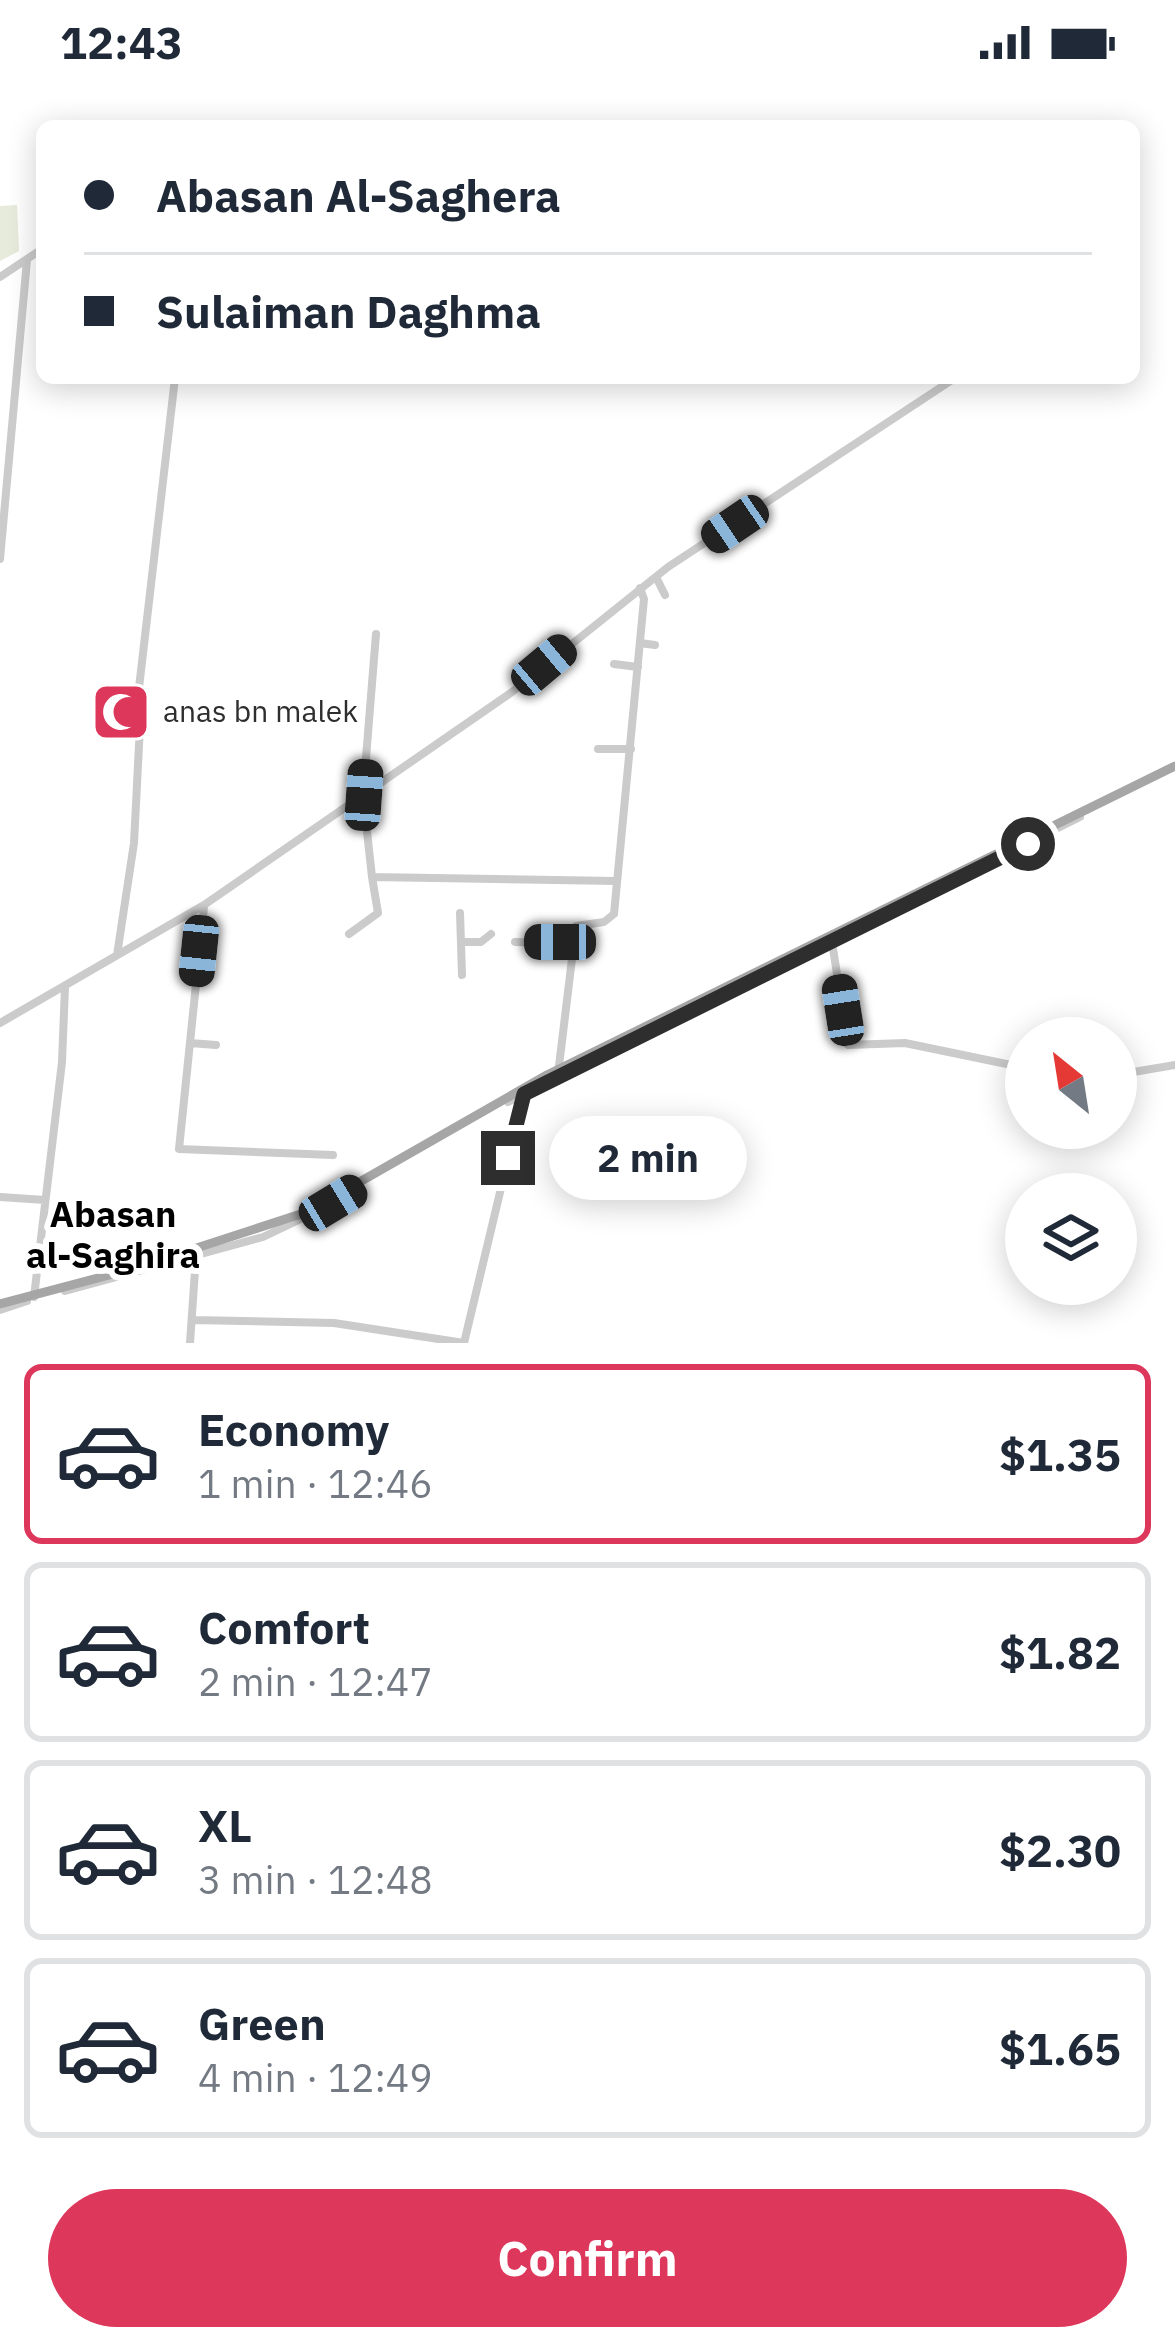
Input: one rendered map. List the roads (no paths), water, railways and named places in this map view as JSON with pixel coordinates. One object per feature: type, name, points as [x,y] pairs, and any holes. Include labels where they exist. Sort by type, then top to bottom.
[{"type":"main road","points":[[0,1307],[307,1212],[559,1072],[1175,768]]},
{"type":"street","points":[[0,278],[36,253]]},
{"type":"street","points":[[0,559],[27,260]]},
{"type":"street","points":[[116,956],[134,843],[141,706],[137,705],[174,384]]},
{"type":"street","points":[[0,1023],[204,905],[512,692],[640,588],[946,384]]},
{"type":"street","points":[[656,577],[665,595]]},
{"type":"street","points":[[559,1072],[580,922],[613,917],[644,599],[640,588]]},
{"type":"street","points":[[349,934],[378,913],[364,795],[376,634]]},
{"type":"street","points":[[640,643],[655,645]]},
{"type":"street","points":[[614,664],[638,667]]},
{"type":"street","points":[[598,749],[631,748]]},
{"type":"street","points":[[65,987],[62,1063],[34,1296],[269,1235],[559,1072],[832,942],[1175,768]]},
{"type":"street","points":[[372,877],[616,881]]},
{"type":"street","points":[[204,905],[179,1149],[334,1155]]},
{"type":"street","points":[[460,913],[462,975]]},
{"type":"street","points":[[461,942],[481,942],[491,934]]},
{"type":"street","points":[[515,942],[574,944]]},
{"type":"street","points":[[832,942],[848,1045],[905,1043],[1005,1064]]},
{"type":"street","points":[[190,1043],[216,1046]]},
{"type":"street","points":[[1137,1071],[1175,1065]]},
{"type":"street","points":[[192,1320],[334,1323],[464,1343],[524,1094]]},
{"type":"street","points":[[0,1197],[45,1199]]},
{"type":"street","points":[[190,1343],[196,1256]]},
{"type":"place","name":"anas bn malek","points":[[121,712]]},
{"type":"district","name":"Abasan al-Saghira","points":[[113,1234]]}]
